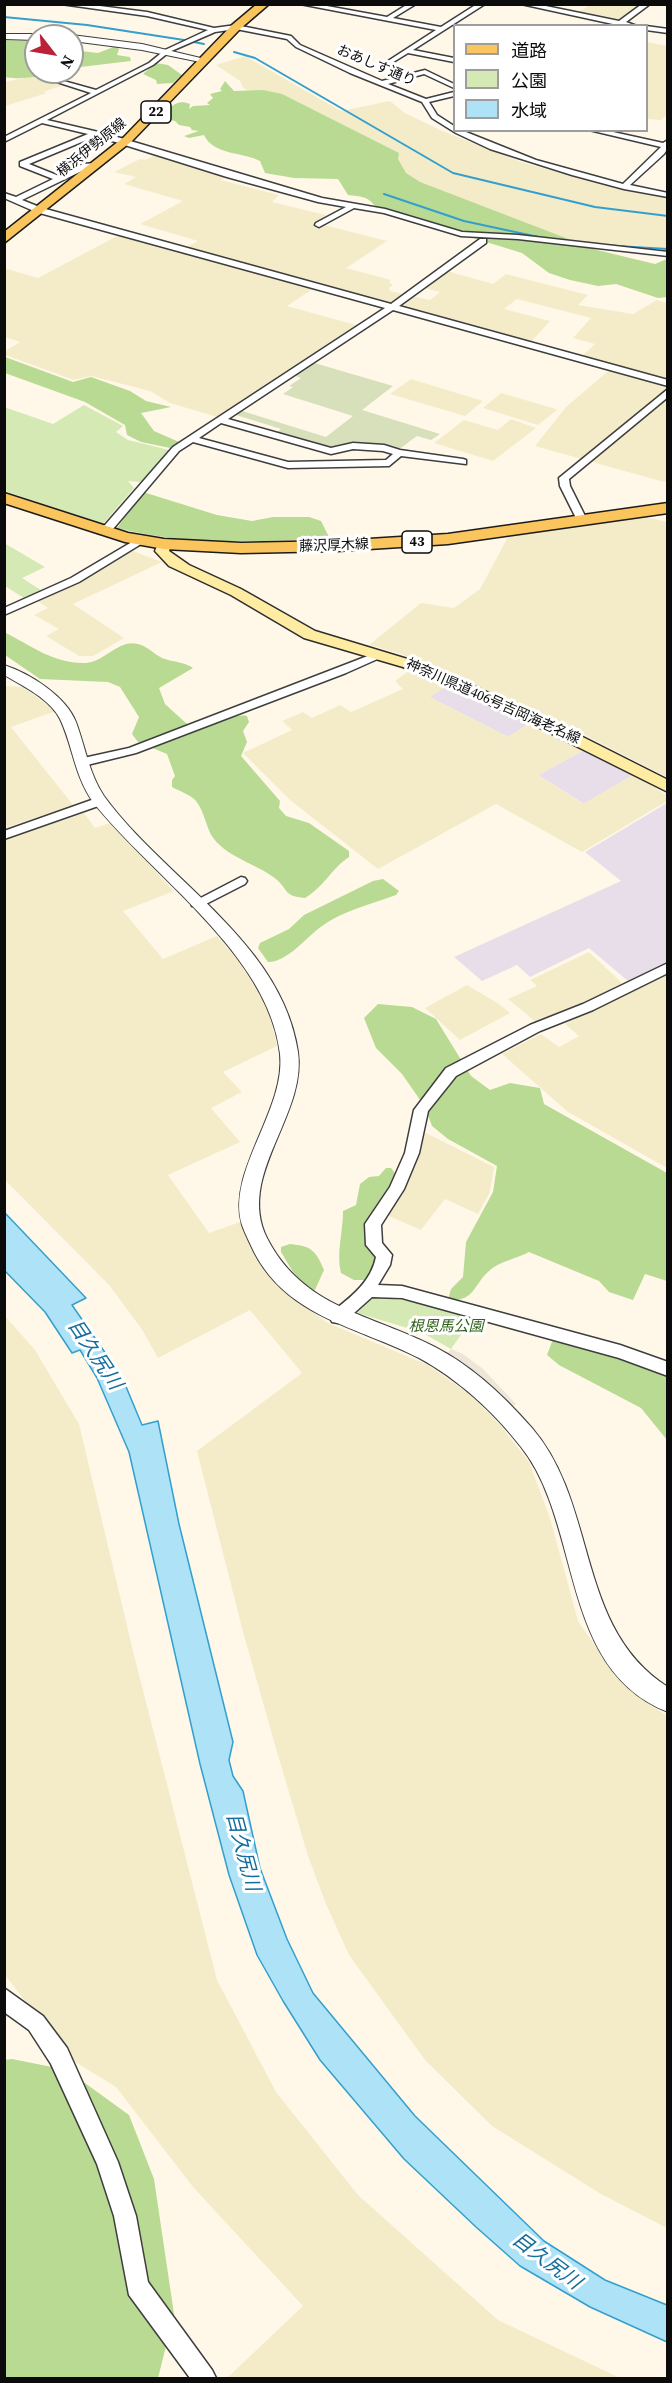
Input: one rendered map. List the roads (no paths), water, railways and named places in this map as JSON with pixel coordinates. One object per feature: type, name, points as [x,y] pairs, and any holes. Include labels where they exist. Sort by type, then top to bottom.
[{"type":"main road","name":"横浜伊勢原線","points":[[4,239],[38,214],[39,210],[152,118],[236,27],[264,4]]},
{"type":"main road","name":"横浜伊勢原線","points":[[4,232],[30,212],[39,210]]},
{"type":"main road","name":"藤沢厚木線","points":[[4,498],[102,531],[141,540],[164,544],[241,548],[393,544],[458,538],[668,508]]},
{"type":"main road","name":"神奈川県道406号吉岡海老名線","points":[[164,544],[162,551],[164,556],[173,563],[232,590],[300,630],[320,639],[422,669],[570,735],[668,787]]},
{"type":"street","points":[[51,4],[147,14],[214,30]]},
{"type":"street","points":[[303,4],[442,29]]},
{"type":"street","points":[[335,10],[344,4]]},
{"type":"street","points":[[388,19],[413,4]]},
{"type":"street","points":[[398,66],[390,62],[482,4]]},
{"type":"street","points":[[524,4],[625,24]]},
{"type":"street","points":[[621,23],[646,5]]},
{"type":"street","points":[[589,24],[596,19]]},
{"type":"street","name":"おあしす通り","points":[[214,30],[236,27],[289,38],[298,46],[380,84],[425,101],[441,123],[453,130]]},
{"type":"street","points":[[648,28],[668,31]]},
{"type":"street","points":[[4,140],[151,64],[167,51],[214,30]]},
{"type":"street","points":[[4,36],[24,37]]},
{"type":"street","points":[[84,40],[167,51],[205,60]]},
{"type":"street","points":[[406,51],[453,60]]},
{"type":"street","points":[[380,84],[408,72],[425,72],[453,86]]},
{"type":"street","points":[[70,84],[96,92]]},
{"type":"street","points":[[425,101],[453,94]]},
{"type":"street","points":[[42,121],[125,142],[230,175],[321,200],[385,211],[461,234],[518,237],[668,254]]},
{"type":"street","name":"おあしす通り","points":[[457,132],[506,153],[624,187],[668,195]]},
{"type":"street","points":[[602,132],[666,144]]},
{"type":"street","points":[[59,179],[23,164],[95,134]]},
{"type":"street","points":[[624,187],[666,144]]},
{"type":"street","points":[[16,200],[86,166],[96,165]]},
{"type":"street","points":[[4,195],[39,210],[668,382]]},
{"type":"street","points":[[318,225],[354,205]]},
{"type":"street","points":[[102,531],[109,527],[176,449],[392,307],[483,241]]},
{"type":"street","points":[[582,520],[564,478],[668,392]]},
{"type":"street","points":[[220,420],[332,451]]},
{"type":"street","points":[[191,439],[288,465],[389,463],[399,453]]},
{"type":"street","points":[[314,465],[332,451],[353,446],[384,448],[399,453],[463,462]]},
{"type":"street","points":[[4,612],[75,580],[141,540]]},
{"type":"street","points":[[83,762],[132,751],[378,655]]},
{"type":"street","points":[[4,669],[44,693],[60,708],[67,718],[94,792],[100,801],[239,949],[263,983],[276,1009],[287,1042],[290,1069],[251,1191],[250,1221],[276,1271],[292,1289],[338,1317],[404,1342],[442,1362],[508,1416],[534,1447],[555,1482],[588,1595],[602,1632],[623,1667],[655,1695],[668,1701]]},
{"type":"street","points":[[4,835],[100,801]]},
{"type":"street","points":[[197,903],[241,881]]},
{"type":"street","points":[[369,1291],[370,1283],[384,1262],[384,1256],[374,1245],[373,1224],[397,1189],[412,1152],[421,1110],[451,1072],[535,1028],[588,1007],[668,967]]},
{"type":"street","points":[[338,1317],[369,1291],[402,1292],[620,1352],[668,1369]]},
{"type":"street","points":[[4,1998],[36,2023],[59,2056],[107,2162],[125,2216],[137,2287],[204,2379]]},
{"type":"water","name":"目久尻川","points":[[5,1213],[86,1298],[72,1305],[122,1377],[142,1425],[158,1421],[179,1524],[233,1742],[229,1760],[233,1776],[243,1791],[260,1868],[287,1939],[313,1993],[415,2116],[544,2241],[605,2280],[667,2305],[667,2342],[590,2307],[520,2266],[476,2227],[404,2159],[320,2060],[283,2001],[257,1955],[229,1875],[200,1764],[129,1452],[97,1378],[80,1350],[72,1353],[45,1312],[5,1271]]},
{"type":"waterway","points":[[4,17],[87,25],[184,40]]},
{"type":"waterway","points":[[194,42],[204,44]]},
{"type":"waterway","points":[[234,52],[255,58],[453,173],[595,207],[668,216]]},
{"type":"waterway","points":[[384,194],[464,221],[543,238]]},
{"type":"waterway","points":[[600,245],[668,249]]},
{"type":"park label","name":"根恩馬公園","points":[[446,1327]]}]
